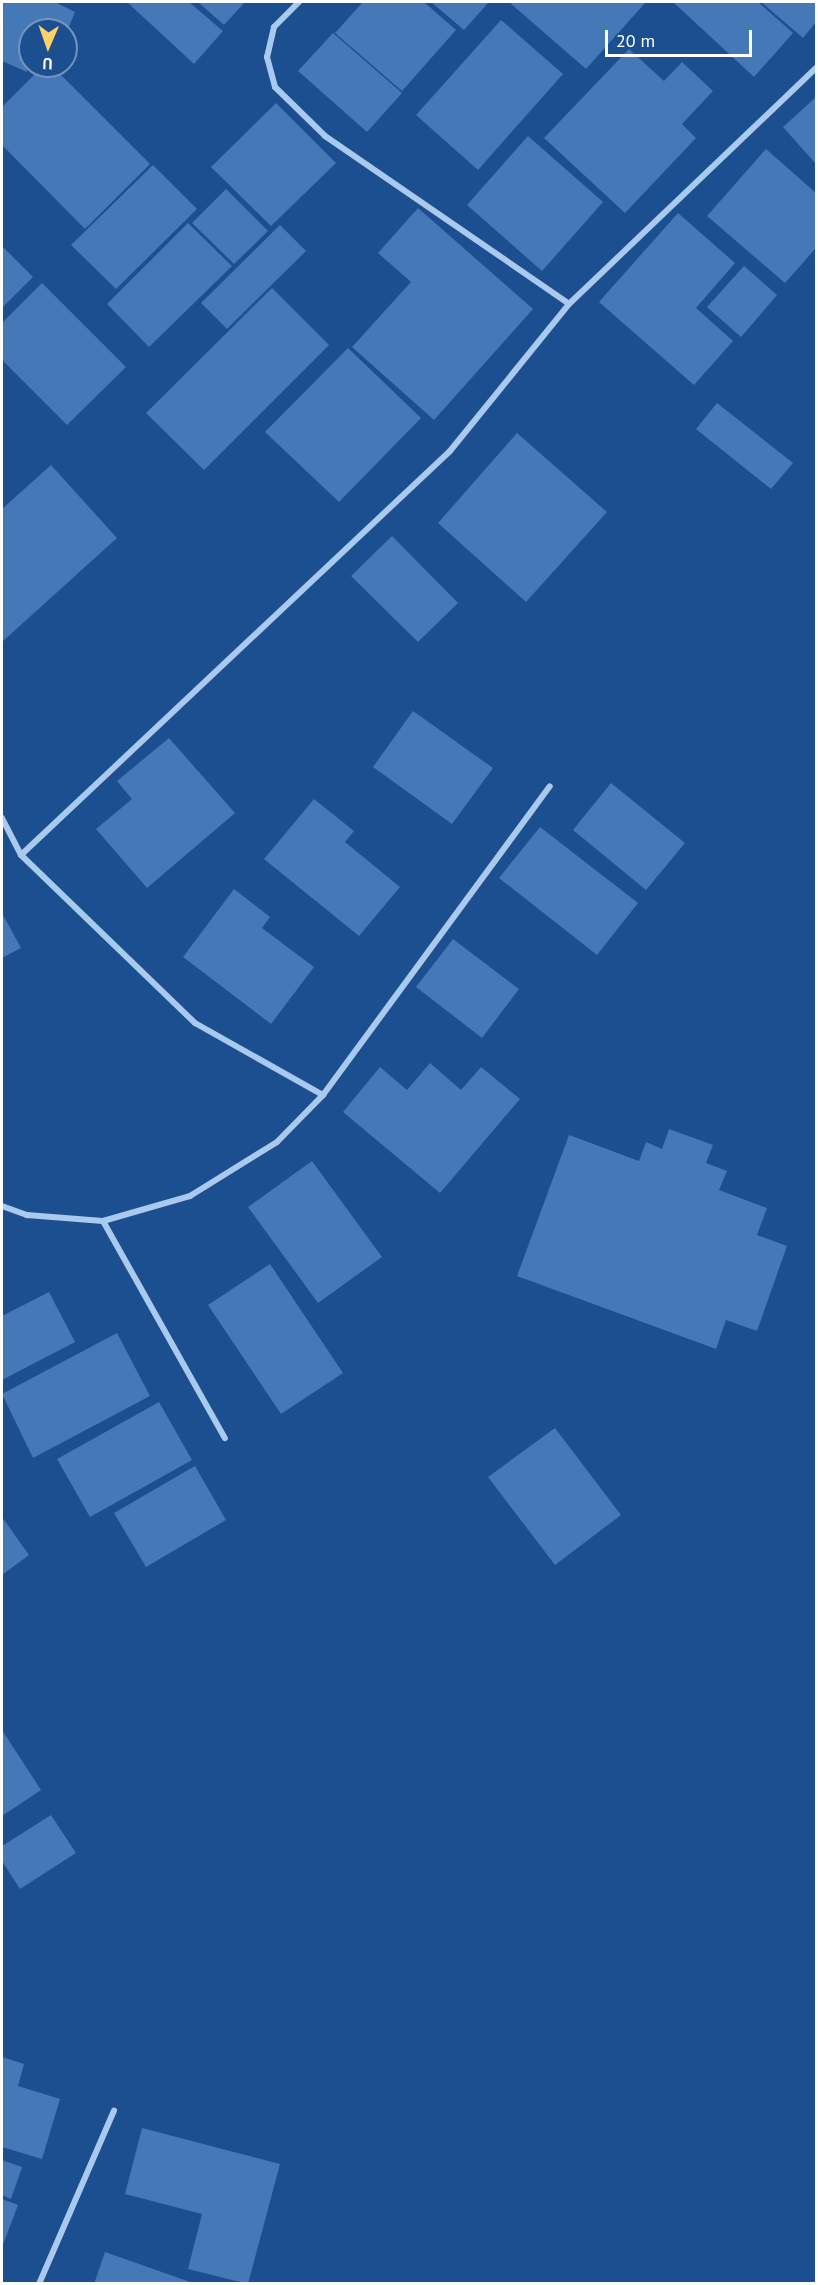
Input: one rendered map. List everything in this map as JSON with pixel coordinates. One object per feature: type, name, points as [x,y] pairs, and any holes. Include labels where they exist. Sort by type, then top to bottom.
[{"type":"street","points":[[299,2],[274,27],[267,57],[275,87],[325,136],[569,304]]},
{"type":"street","points":[[21,855],[450,451],[569,304],[816,68]]},
{"type":"street","points":[[2,1206],[27,1215],[103,1221],[190,1196],[277,1142],[323,1095],[550,786]]},
{"type":"street","points":[[2,818],[21,855],[195,1023],[323,1095]]},
{"type":"street","points":[[103,1221],[225,1438]]},
{"type":"street","points":[[39,2283],[114,2111]]},
{"type":"building","points":[[2,2],[55,2],[75,12],[73,18],[18,18],[18,68],[2,61]]},
{"type":"building","points":[[127,2],[189,2],[223,31],[194,64]]},
{"type":"building","points":[[198,2],[245,2],[224,25]]},
{"type":"building","points":[[363,2],[424,2],[456,30],[402,91],[335,33]]},
{"type":"building","points":[[431,2],[489,2],[464,30]]},
{"type":"building","points":[[509,2],[646,2],[586,69]]},
{"type":"building","points":[[673,2],[758,2],[793,33],[754,77]]},
{"type":"building","points":[[761,2],[816,2],[816,22],[803,38]]},
{"type":"building","points":[[501,20],[563,74],[478,170],[416,115]]},
{"type":"building","points":[[333,33],[402,93],[367,132],[298,71]]},
{"type":"building","points":[[629,49],[664,81],[682,62],[713,91],[682,124],[696,138],[625,213],[544,138]]},
{"type":"building","points":[[31,78],[64,78],[150,164],[85,229],[2,145],[2,107]]},
{"type":"building","points":[[816,97],[816,164],[783,127]]},
{"type":"building","points":[[276,103],[336,163],[271,226],[211,167]]},
{"type":"building","points":[[528,136],[603,202],[542,271],[467,205]]},
{"type":"building","points":[[766,149],[816,193],[816,248],[785,283],[707,216]]},
{"type":"building","points":[[153,165],[197,209],[116,289],[71,245]]},
{"type":"building","points":[[226,189],[268,231],[234,264],[192,223]]},
{"type":"building","points":[[418,208],[533,309],[434,420],[352,347],[411,282],[378,253]]},
{"type":"building","points":[[678,213],[735,263],[696,308],[733,341],[694,385],[599,302]]},
{"type":"building","points":[[188,223],[232,266],[149,347],[107,304]]},
{"type":"building","points":[[280,225],[306,251],[227,329],[201,303]]},
{"type":"building","points":[[2,246],[33,277],[2,308]]},
{"type":"building","points":[[744,266],[777,295],[741,337],[707,307]]},
{"type":"building","points":[[42,283],[126,367],[67,425],[2,360],[2,323]]},
{"type":"building","points":[[272,288],[329,345],[204,470],[146,413]]},
{"type":"building","points":[[348,348],[421,418],[339,502],[265,432]]},
{"type":"building","points":[[717,403],[793,463],[771,489],[696,429]]},
{"type":"building","points":[[517,433],[607,512],[526,602],[438,523]]},
{"type":"building","points":[[51,465],[117,538],[2,642],[2,509]]},
{"type":"building","points":[[392,536],[458,603],[418,642],[351,576]]},
{"type":"building","points":[[413,711],[493,768],[452,824],[373,767]]},
{"type":"building","points":[[169,738],[235,813],[147,888],[96,829],[132,799],[117,781]]},
{"type":"building","points":[[611,783],[685,843],[646,890],[573,830]]},
{"type":"building","points":[[314,799],[354,831],[345,842],[400,887],[359,936],[264,859]]},
{"type":"building","points":[[540,827],[638,903],[597,955],[499,878]]},
{"type":"building","points":[[234,889],[270,917],[262,928],[314,967],[271,1024],[183,957]]},
{"type":"building","points":[[2,913],[21,948],[2,958]]},
{"type":"building","points":[[453,939],[519,989],[482,1038],[416,987]]},
{"type":"building","points":[[430,1063],[461,1090],[481,1067],[520,1099],[440,1193],[343,1112],[380,1067],[407,1090]]},
{"type":"building","points":[[669,1129],[713,1145],[706,1163],[727,1171],[719,1190],[767,1208],[757,1235],[787,1246],[757,1331],[726,1320],[716,1349],[517,1276],[569,1135],[639,1161],[646,1142],[662,1149]]},
{"type":"building","points":[[312,1161],[382,1257],[318,1303],[248,1207]]},
{"type":"building","points":[[270,1264],[343,1373],[281,1414],[208,1305]]},
{"type":"building","points":[[49,1292],[75,1342],[2,1380],[2,1316]]},
{"type":"building","points":[[117,1333],[150,1396],[33,1458],[2,1394]]},
{"type":"building","points":[[159,1402],[192,1460],[90,1517],[57,1459]]},
{"type":"building","points":[[555,1428],[621,1515],[555,1565],[488,1477]]},
{"type":"building","points":[[195,1466],[226,1520],[146,1567],[114,1513]]},
{"type":"building","points":[[2,1517],[29,1555],[2,1575]]},
{"type":"building","points":[[2,1730],[41,1790],[2,1816]]},
{"type":"building","points":[[51,1815],[76,1853],[20,1889],[2,1861],[2,1846]]},
{"type":"building","points":[[2,2057],[24,2064],[18,2086],[60,2099],[42,2159],[2,2147]]},
{"type":"building","points":[[142,2128],[280,2164],[248,2284],[188,2269],[202,2214],[125,2194]]},
{"type":"building","points":[[2,2160],[22,2167],[11,2199],[2,2195]]},
{"type":"building","points":[[2,2199],[18,2205],[2,2247]]},
{"type":"building","points":[[105,2252],[193,2283],[193,2284],[94,2284]]}]
